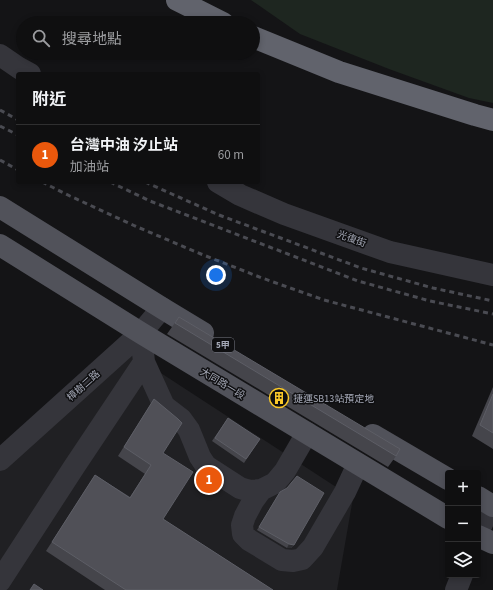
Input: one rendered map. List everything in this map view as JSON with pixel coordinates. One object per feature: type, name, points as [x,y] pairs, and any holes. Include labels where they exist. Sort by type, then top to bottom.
[{"type":"highway","points":[[177,0],[209,16]]},
{"type":"highway","points":[[260,40],[339,72],[493,120]]},
{"type":"main road","name":"5甲","points":[[0,207],[216,341]]},
{"type":"main road","name":"大同路一段","points":[[0,245],[141,333],[445,516]]},
{"type":"main road","points":[[359,426],[445,477]]},
{"type":"main road","points":[[481,537],[493,543]]},
{"type":"street","points":[[0,55],[26,72]]},
{"type":"street","name":"光復街","points":[[222,184],[284,214],[390,252],[493,275]]},
{"type":"street","name":"樟樹二路","points":[[0,460],[141,333],[162,308]]},
{"type":"street","points":[[141,333],[144,362],[164,406],[181,419],[189,430],[200,457],[206,466],[240,488],[250,491],[262,490],[275,484],[285,471],[307,433]]},
{"type":"street","points":[[0,580],[144,362]]},
{"type":"street","points":[[262,490],[253,501],[245,516],[242,525],[243,534],[249,540],[282,560],[293,561],[302,559],[313,547],[345,492],[358,464]]},
{"type":"street","points":[[481,522],[487,503]]},
{"type":"street","points":[[456,590],[461,578]]},
{"type":"shaded area","points":[[251,0],[493,0],[493,103],[469,98],[389,69],[300,34]]},
{"type":"shaded area","points":[[141,333],[144,362],[353,498],[337,590],[0,590],[0,460]]},
{"type":"building","points":[[179,317],[400,449],[396,456],[175,323]]},
{"type":"building","points":[[493,394],[493,433],[480,425]]},
{"type":"building","points":[[154,399],[182,423],[163,453],[193,472],[163,519],[273,590],[126,590],[52,542],[95,475],[130,498],[151,465],[124,447]]},
{"type":"building","points":[[228,418],[260,439],[246,459],[215,438]]},
{"type":"building","points":[[297,476],[324,493],[294,545],[289,544],[259,527],[280,492],[287,488]]},
{"type":"building","points":[[34,584],[43,590],[30,590]]},
{"type":"railway","points":[[0,110],[16,119]]},
{"type":"railway","points":[[0,126],[16,134]]},
{"type":"railway","points":[[0,160],[16,169]]},
{"type":"railway","points":[[46,184],[135,226],[262,278],[324,300],[493,345]]},
{"type":"railway","points":[[114,184],[150,201],[358,281],[430,301],[493,314]]},
{"type":"railway","points":[[149,184],[219,215],[361,268],[433,288],[493,301]]},
{"type":"place","name":"捷運SB13站預定地","points":[[279,398]]},
{"type":"place","name":"台灣中油 汐止站","points":[[209,480]]}]
